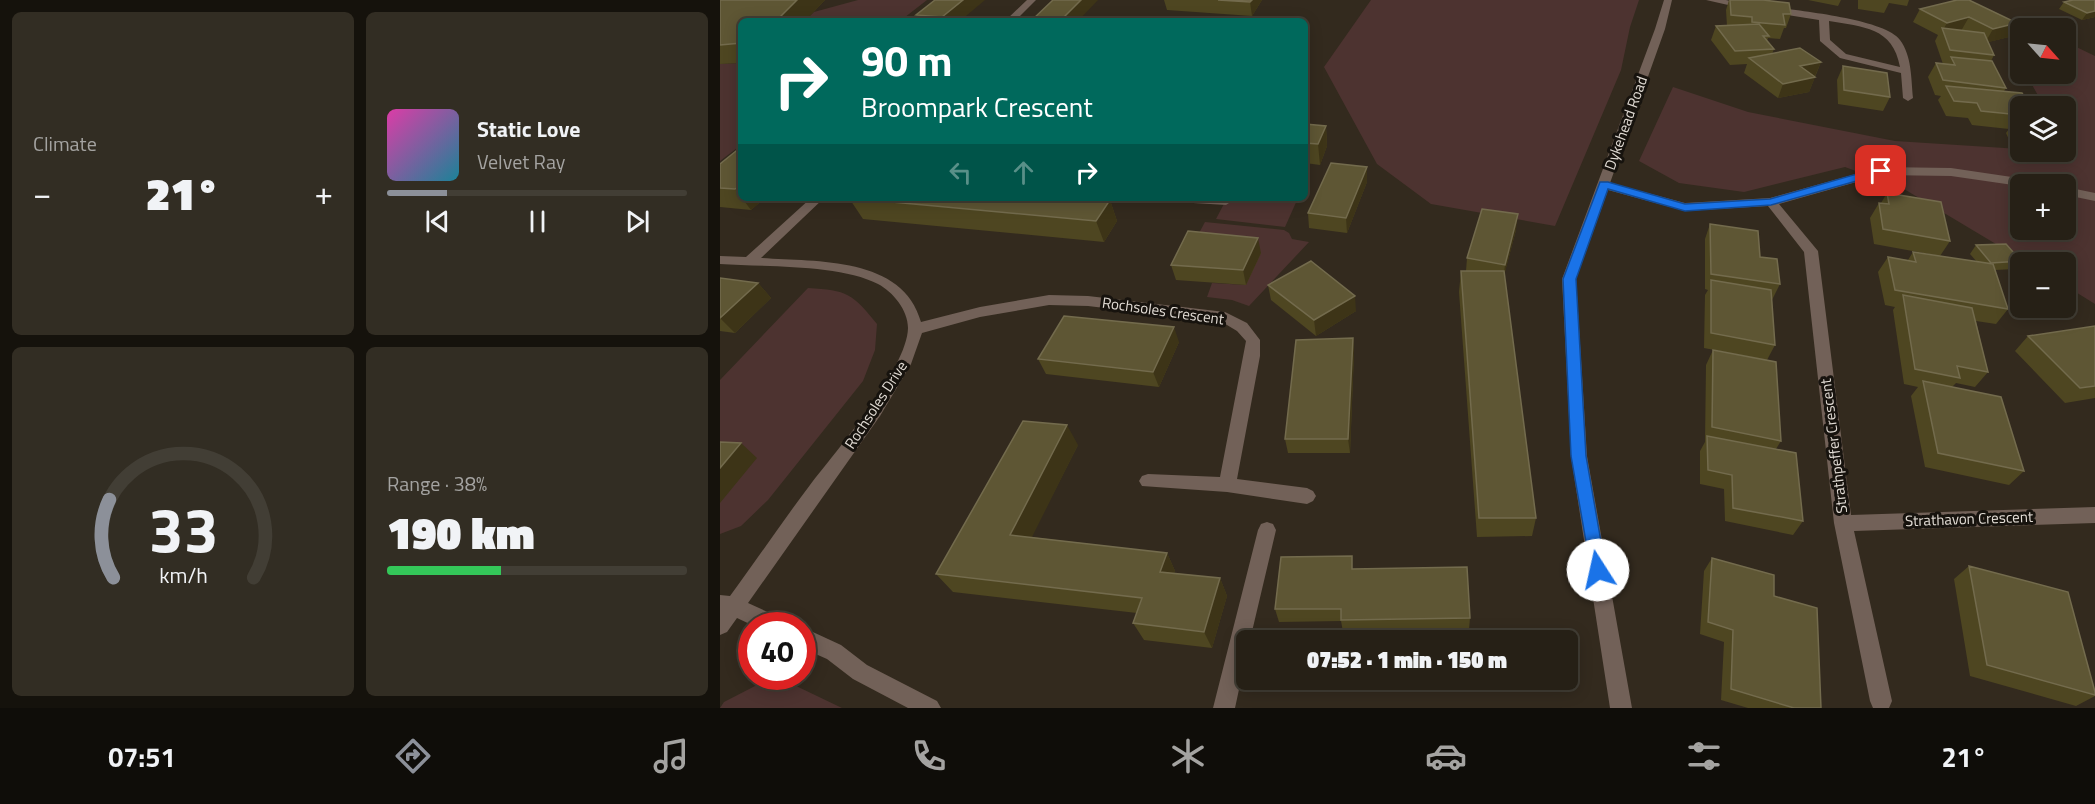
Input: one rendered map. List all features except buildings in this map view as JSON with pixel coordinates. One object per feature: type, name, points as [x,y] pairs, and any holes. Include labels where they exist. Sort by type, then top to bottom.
[{"type":"street","points":[[1013,18],[1032,0]]},
{"type":"street","name":"Dykehead Road","points":[[1621,708],[1579,456],[1569,279],[1668,0]]},
{"type":"street","points":[[1710,0],[1756,8]]},
{"type":"street","points":[[1767,10],[1873,27],[1894,37],[1903,53],[1908,98]]},
{"type":"street","points":[[1824,19],[1825,41],[1843,56],[1905,71]]},
{"type":"street","points":[[1604,185],[1685,207],[1771,202],[1881,171],[1951,172],[2010,181]]},
{"type":"street","points":[[2076,193],[2095,197]]},
{"type":"street","points":[[749,262],[816,201]]},
{"type":"street","name":"Strathpeffer Crescent","points":[[1771,202],[1811,251],[1843,523],[1881,700]]},
{"type":"street","points":[[720,260],[855,271],[877,278],[895,289],[909,308],[915,329]]},
{"type":"street","name":"Rochsoles Crescent","points":[[915,329],[980,312],[1049,300],[1088,301],[1225,317],[1242,327],[1253,340],[1252,356],[1227,484]]},
{"type":"street","name":"Rochsoles Drive","points":[[720,625],[727,605],[880,403],[908,356],[915,329]]},
{"type":"street","points":[[1148,482],[1227,484],[1307,496]]},
{"type":"street","name":"Strathavon Crescent","points":[[1843,523],[2095,515]]},
{"type":"street","points":[[1224,708],[1267,530]]},
{"type":"street","points":[[727,605],[743,612]]},
{"type":"street","points":[[816,644],[834,652],[860,672],[930,708]]},
{"type":"shaded area","points":[[858,0],[927,0],[904,18],[808,18],[814,12]]},
{"type":"shaded area","points":[[1371,0],[1639,0],[1630,27],[1621,70],[1555,226],[1431,204],[1377,164],[1324,67]]},
{"type":"shaded area","points":[[2076,47],[2095,56],[2095,304],[2076,292],[2076,252],[2010,252],[1904,189],[1845,167],[1744,192],[1679,183],[1639,161],[1673,87],[1748,112],[1895,141],[2010,148],[2010,162],[2076,162],[2076,96],[2038,96],[2032,84],[2076,84]]},
{"type":"shaded area","points":[[738,63],[738,147],[720,161],[720,64]]},
{"type":"shaded area","points":[[1225,201],[1297,201],[1285,227],[1216,219]]},
{"type":"shaded area","points":[[1205,222],[1284,230],[1292,239],[1309,242],[1249,306],[1232,300],[1207,297],[1212,283],[1246,285],[1192,246]]},
{"type":"shaded area","points":[[808,288],[841,292],[862,306],[877,324],[875,350],[863,381],[768,500],[741,526],[720,534],[720,380]]},
{"type":"shaded area","points":[[747,690],[804,690],[842,708],[720,708],[724,702]]},
{"type":"route","points":[[1598,570],[1579,456],[1569,279],[1604,185],[1685,207],[1771,202],[1881,171]]}]
